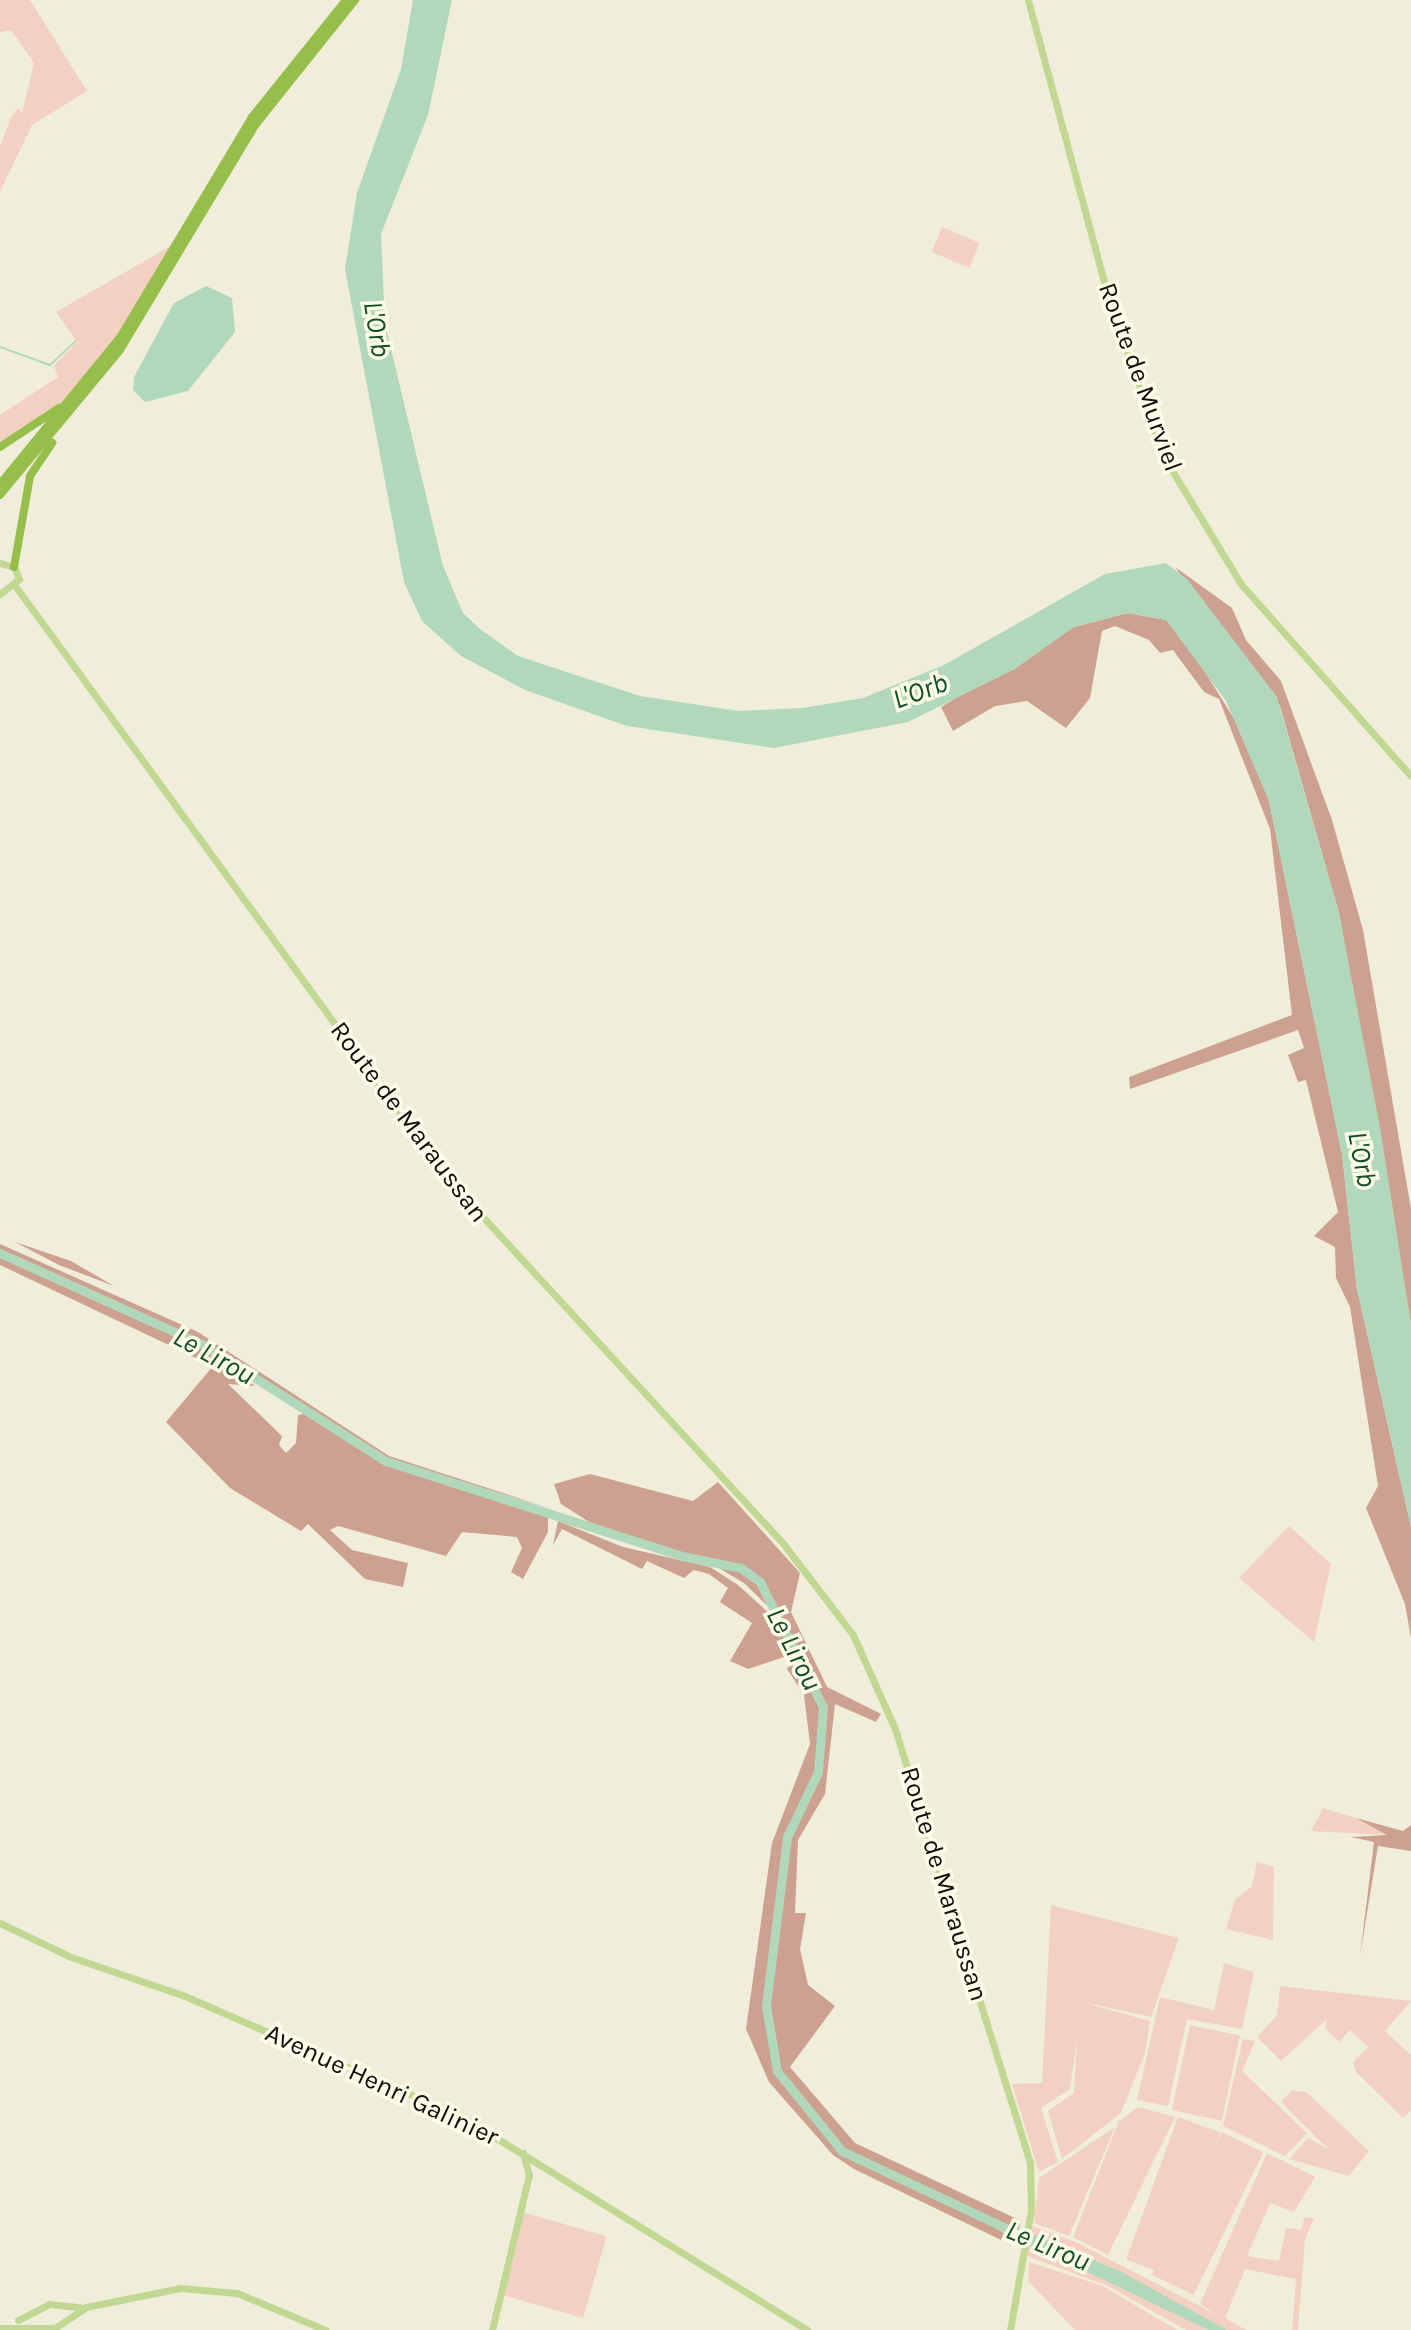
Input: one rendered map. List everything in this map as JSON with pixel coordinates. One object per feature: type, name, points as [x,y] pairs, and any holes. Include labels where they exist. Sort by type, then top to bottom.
[{"type":"highway","points":[[14,567],[30,476],[150,293],[252,117],[346,0]]},
{"type":"highway","points":[[0,495],[95,378],[256,124],[355,0]]},
{"type":"highway","points":[[0,447],[45,423],[95,378]]},
{"type":"highway","points":[[0,484],[95,378]]},
{"type":"main road","name":"Route de Murviel","points":[[1028,0],[1108,296],[1165,459],[1241,584],[1411,776]]},
{"type":"main road","points":[[0,563],[14,567],[16,587],[3,594]]},
{"type":"main road","name":"Route de Maraussan","points":[[16,587],[478,1216],[721,1474],[833,1607],[887,1719],[1031,2172],[1029,2225],[1010,2330]]},
{"type":"main road","points":[[3,594],[27,603]]},
{"type":"main road","name":"Avenue Henri Galinier","points":[[0,1923],[68,1956],[205,2005],[464,2118],[555,2171],[807,2330]]},
{"type":"main road","points":[[492,2330],[529,2175],[522,2151]]},
{"type":"main road","points":[[529,2175],[555,2171]]},
{"type":"main road","points":[[0,2326],[42,2323],[55,2328],[64,2318],[86,2307],[152,2291],[223,2290],[326,2330]]},
{"type":"main road","points":[[0,2326],[58,2306],[86,2307]]},
{"type":"main road","points":[[58,2306],[64,2318]]},
{"type":"main road","points":[[40,2312],[42,2323]]},
{"type":"shaded area","points":[[0,0],[30,0],[87,91],[32,125],[0,192],[0,145],[12,116],[18,108],[22,113],[34,63],[11,30],[0,32]]},
{"type":"shaded area","points":[[942,227],[980,243],[969,268],[931,252]]},
{"type":"shaded area","points":[[174,244],[120,332],[62,403],[0,445],[0,415],[58,377],[54,366],[77,342],[56,312]]},
{"type":"shaded area","points":[[1175,567],[1232,608],[1246,640],[1281,681],[1332,820],[1363,930],[1411,1209],[1411,1324],[1339,913],[1280,706]]},
{"type":"shaded area","points":[[1128,613],[1166,620],[1182,635],[1248,741],[1269,801],[1342,1154],[1357,1289],[1411,1527],[1411,1638],[1405,1604],[1366,1508],[1378,1486],[1350,1307],[1336,1278],[1335,1247],[1314,1236],[1338,1212],[1306,1080],[1298,1082],[1288,1055],[1304,1048],[1298,1030],[1130,1089],[1129,1077],[1292,1015],[1270,829],[1219,699],[1204,692],[1173,650],[1160,653],[1149,640],[1115,626],[1102,631],[1090,698],[1066,728],[1027,701],[995,706],[953,731],[941,707],[1074,627]]},
{"type":"shaded area","points":[[15,1242],[71,1261],[114,1286],[59,1265]]},
{"type":"shaded area","points":[[0,1244],[198,1332],[389,1456],[549,1508],[386,1459],[200,1342],[0,1251]]},
{"type":"shaded area","points":[[0,1255],[200,1346],[255,1386],[228,1384],[282,1436],[279,1445],[286,1453],[296,1443],[298,1415],[304,1414],[384,1463],[548,1513],[548,1532],[523,1579],[511,1572],[522,1548],[517,1537],[462,1532],[446,1556],[338,1526],[330,1530],[352,1550],[408,1563],[403,1587],[365,1579],[308,1524],[301,1531],[230,1488],[166,1422],[213,1366],[0,1265]]},
{"type":"shaded area","points":[[590,1474],[693,1501],[718,1482],[800,1573],[791,1612],[827,1687],[881,1714],[876,1722],[835,1704],[825,1794],[798,1840],[795,1913],[806,1913],[800,1949],[808,1985],[835,2006],[790,2067],[855,2143],[1021,2221],[1018,2232],[941,2197],[1004,2233],[1001,2240],[854,2169],[833,2155],[769,2082],[746,2029],[772,1843],[810,1744],[804,1695],[787,1669],[791,1662],[787,1656],[748,1669],[730,1661],[752,1623],[720,1602],[728,1588],[709,1574],[694,1570],[684,1578],[647,1561],[642,1569],[562,1529],[553,1545],[558,1521],[623,1547],[710,1567],[738,1585],[780,1623],[823,1702],[786,1624],[744,1583],[702,1558],[616,1539],[561,1504],[554,1484]]},
{"type":"shaded area","points":[[1289,1526],[1331,1564],[1314,1642],[1239,1578]]},
{"type":"shaded area","points":[[1323,1808],[1356,1818],[1387,1835],[1311,1831]]},
{"type":"shaded area","points":[[1356,1818],[1403,1831],[1411,1825],[1411,1851],[1378,1846],[1360,1956],[1374,1842],[1351,1837],[1387,1835]]},
{"type":"shaded area","points":[[1257,1862],[1274,1867],[1273,1940],[1226,1929],[1235,1900],[1252,1886]]},
{"type":"shaded area","points":[[1051,1905],[1179,1938],[1151,2017],[1078,2001],[1150,2021],[1145,2053],[1121,2113],[1062,2159],[1048,2111],[1074,2093],[1077,2039],[1070,2089],[1041,2108],[1058,2162],[1039,2172],[1012,2084],[1042,2083]]},
{"type":"shaded area","points":[[1224,1963],[1254,1972],[1242,2029],[1187,2019],[1168,2106],[1137,2100],[1160,1997],[1214,2010]]},
{"type":"shaded area","points":[[1280,1986],[1411,2001],[1385,2031],[1411,2055],[1411,2110],[1403,2118],[1356,2072],[1353,2062],[1368,2047],[1350,2030],[1339,2042],[1325,2028],[1327,2019],[1281,2061],[1257,2037],[1277,2015]]},
{"type":"shaded area","points":[[1190,2025],[1240,2036],[1222,2121],[1172,2110]]},
{"type":"shaded area","points":[[1243,2039],[1255,2041],[1242,2071],[1307,2133],[1285,2156],[1223,2126]]},
{"type":"shaded area","points":[[1292,2090],[1306,2092],[1369,2151],[1349,2176],[1289,2159],[1308,2138],[1328,2149],[1281,2102]]},
{"type":"shaded area","points":[[1138,2107],[1175,2117],[1108,2255],[1073,2237],[1119,2121]]},
{"type":"shaded area","points":[[1178,2117],[1220,2132],[1168,2275],[1126,2260]]},
{"type":"shaded area","points":[[1115,2127],[1069,2236],[1034,2223],[1039,2178]]},
{"type":"shaded area","points":[[1222,2132],[1263,2152],[1194,2295],[1152,2275]]},
{"type":"shaded area","points":[[1267,2153],[1315,2177],[1294,2212],[1270,2203],[1247,2256],[1279,2261],[1286,2228],[1301,2230],[1305,2217],[1314,2219],[1305,2239],[1298,2330],[1292,2330],[1296,2279],[1245,2269],[1225,2318],[1246,2330],[1227,2330],[1030,2233],[1032,2226],[1076,2242],[1221,2317],[1200,2304]]},
{"type":"shaded area","points":[[522,2212],[607,2236],[583,2318],[499,2294]]},
{"type":"shaded area","points":[[1027,2243],[1118,2281],[1208,2330],[1186,2330],[1108,2286],[1027,2256]]},
{"type":"shaded area","points":[[1029,2262],[1103,2286],[1177,2330],[1075,2330],[1028,2281]]},
{"type":"water","name":"L'Orb","points":[[413,0],[452,0],[428,115],[381,234],[385,324],[443,566],[463,613],[480,629],[518,656],[640,696],[739,711],[802,708],[863,698],[944,665],[1105,574],[1166,563],[1187,579],[1277,697],[1339,913],[1380,1127],[1411,1324],[1411,1527],[1357,1289],[1342,1154],[1269,801],[1226,701],[1166,620],[1128,613],[1074,627],[1015,669],[908,722],[774,748],[627,726],[525,690],[461,656],[422,621],[404,582],[345,269],[357,193],[401,69]]},
{"type":"water","points":[[206,286],[232,298],[235,332],[188,391],[145,402],[133,390],[134,377],[174,303]]},
{"type":"water","points":[[1029,2233],[1122,2272],[1227,2330],[1208,2330],[1027,2243]]},
{"type":"waterway","points":[[0,347],[50,365],[76,341]]},
{"type":"waterway","name":"Le Lirou","points":[[0,1253],[202,1344],[386,1461],[682,1556],[741,1568],[760,1582],[823,1707],[818,1772],[787,1837],[766,2006],[777,2071],[842,2151],[1031,2240]]}]
